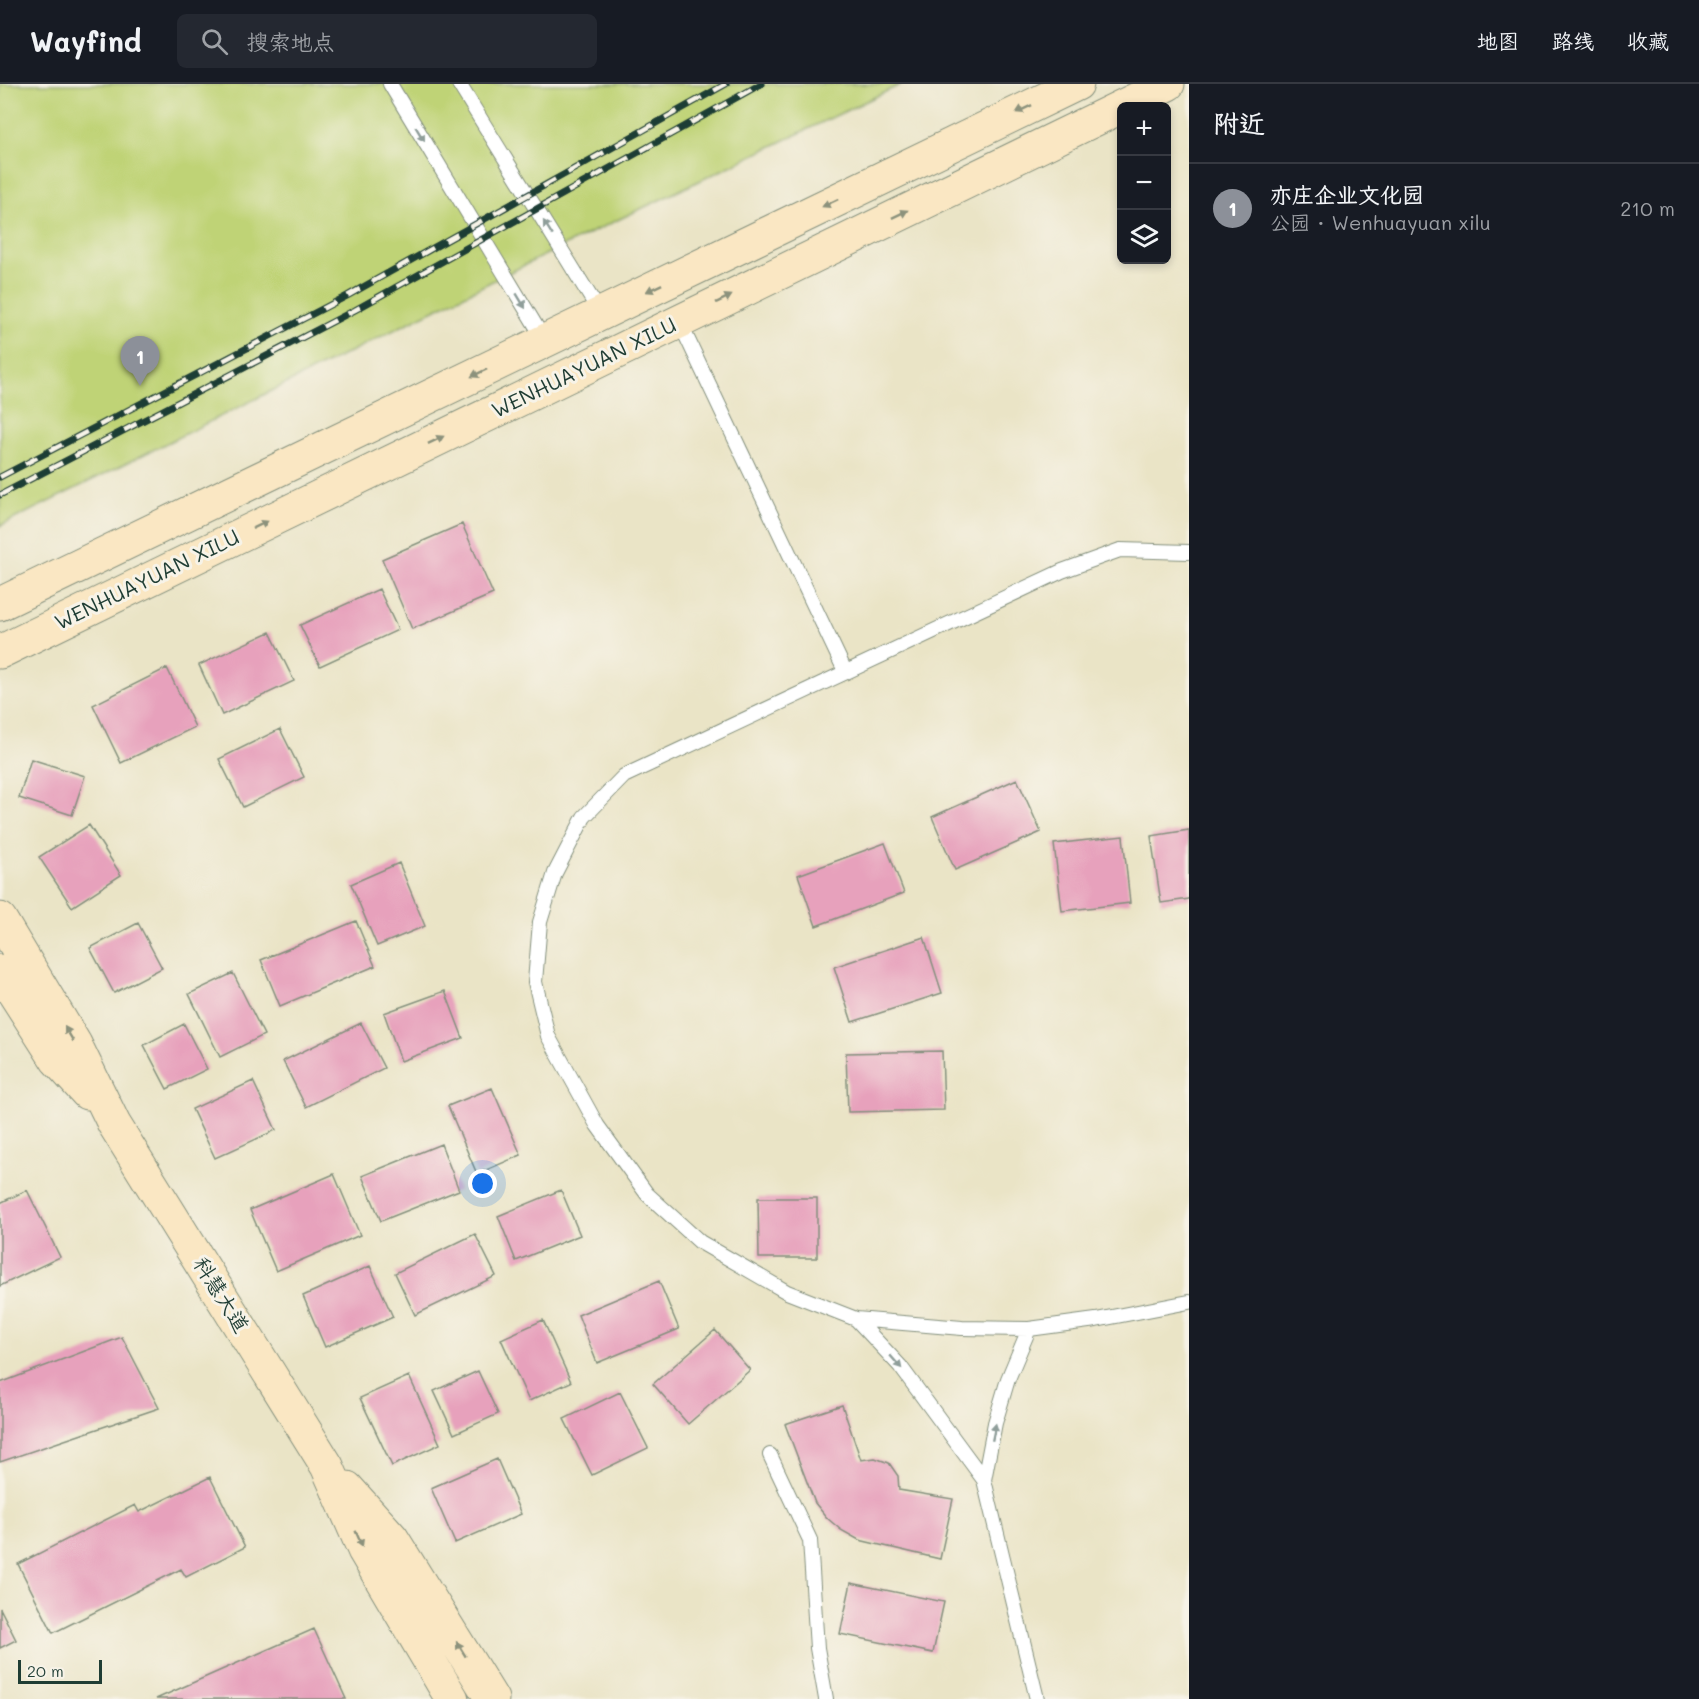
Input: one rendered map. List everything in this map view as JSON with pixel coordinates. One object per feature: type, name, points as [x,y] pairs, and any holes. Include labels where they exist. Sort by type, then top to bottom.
[{"type":"main road","name":"WENHUAYUAN XILU","points":[[0,604],[1077,84]]},
{"type":"main road","name":"WENHUAYUAN XILU","points":[[0,651],[1168,84]]},
{"type":"main road","name":"科慧大道","points":[[0,919],[75,1044],[114,1124],[327,1466],[364,1550],[453,1699]]},
{"type":"main road","name":"科慧大道","points":[[0,971],[57,1060],[114,1124]]},
{"type":"main road","name":"科慧大道","points":[[327,1466],[392,1538],[492,1699]]},
{"type":"lane","points":[[390,84],[545,341]]},
{"type":"lane","points":[[459,84],[601,314]]},
{"type":"lane","points":[[679,321],[845,671]]},
{"type":"lane","points":[[1189,552],[1120,549],[1062,571],[624,776],[584,817],[555,873],[540,922],[535,982],[548,1036],[597,1125],[647,1194],[700,1242],[787,1292],[856,1319],[962,1328],[1029,1329],[1096,1320],[1189,1302]]},
{"type":"lane","points":[[856,1319],[900,1366],[984,1480],[1037,1699]]},
{"type":"lane","points":[[984,1480],[1008,1379],[1029,1329]]},
{"type":"lane","points":[[770,1455],[810,1540],[817,1648],[826,1699]]},
{"type":"green space","points":[[0,84],[902,84],[561,247],[0,526]]},
{"type":"building","points":[[462,524],[493,594],[412,629],[382,559]]},
{"type":"building","points":[[379,589],[398,630],[320,666],[300,625]]},
{"type":"building","points":[[270,632],[294,681],[222,715],[199,665]]},
{"type":"building","points":[[167,668],[195,727],[121,763],[93,705]]},
{"type":"building","points":[[280,729],[304,777],[243,807],[219,759]]},
{"type":"building","points":[[31,759],[85,776],[72,815],[19,798]]},
{"type":"building","points":[[1017,779],[1041,832],[955,870],[932,817]]},
{"type":"building","points":[[89,825],[121,875],[72,907],[39,857]]},
{"type":"building","points":[[1189,830],[1189,899],[1161,903],[1151,836]]},
{"type":"building","points":[[1123,836],[1130,903],[1062,911],[1054,844]]},
{"type":"building","points":[[885,843],[904,893],[816,926],[798,875]]},
{"type":"building","points":[[399,863],[425,926],[377,946],[351,884]]},
{"type":"building","points":[[356,921],[375,966],[280,1006],[261,960]]},
{"type":"building","points":[[138,923],[162,968],[114,993],[90,948]]},
{"type":"building","points":[[924,937],[942,993],[852,1022],[834,967]]},
{"type":"building","points":[[233,973],[264,1035],[220,1057],[189,994]]},
{"type":"building","points":[[445,991],[463,1038],[401,1061],[384,1013]]},
{"type":"building","points":[[361,1023],[384,1068],[306,1107],[283,1061]]},
{"type":"building","points":[[184,1024],[207,1069],[167,1089],[144,1045]]},
{"type":"building","points":[[942,1051],[944,1110],[848,1112],[846,1053]]},
{"type":"building","points":[[253,1081],[276,1130],[215,1158],[192,1109]]},
{"type":"building","points":[[492,1088],[521,1155],[477,1174],[448,1106]]},
{"type":"building","points":[[441,1144],[459,1190],[381,1221],[362,1176]]},
{"type":"building","points":[[334,1174],[360,1235],[276,1271],[250,1210]]},
{"type":"building","points":[[27,1190],[60,1257],[0,1286],[0,1203]]},
{"type":"building","points":[[561,1190],[580,1235],[516,1261],[498,1216]]},
{"type":"building","points":[[758,1198],[817,1198],[817,1258],[759,1258]]},
{"type":"building","points":[[475,1234],[496,1276],[415,1315],[395,1273]]},
{"type":"building","points":[[370,1266],[393,1317],[325,1347],[303,1296]]},
{"type":"building","points":[[659,1281],[679,1329],[597,1363],[578,1315]]},
{"type":"building","points":[[543,1320],[571,1382],[529,1401],[501,1339]]},
{"type":"building","points":[[715,1330],[750,1370],[688,1424],[653,1384]]},
{"type":"building","points":[[122,1337],[159,1408],[0,1462],[0,1383]]},
{"type":"building","points":[[478,1371],[498,1414],[454,1434],[434,1391]]},
{"type":"building","points":[[409,1376],[440,1444],[392,1466],[360,1398]]},
{"type":"building","points":[[620,1392],[648,1448],[592,1475],[564,1419]]},
{"type":"building","points":[[842,1405],[861,1460],[875,1458],[889,1463],[898,1476],[899,1490],[953,1499],[940,1559],[859,1540],[841,1530],[815,1503],[785,1424]]},
{"type":"building","points":[[497,1459],[521,1514],[455,1543],[431,1488]]},
{"type":"building","points":[[210,1477],[245,1547],[186,1577],[181,1569],[53,1633],[18,1564],[135,1505],[139,1512]]},
{"type":"building","points":[[851,1583],[944,1602],[933,1653],[840,1634]]},
{"type":"building","points":[[0,1608],[16,1640],[0,1648]]},
{"type":"building","points":[[314,1629],[346,1699],[156,1699]]},
{"type":"railway","points":[[0,477],[347,296],[726,84]]},
{"type":"railway","points":[[0,495],[355,310],[761,84]]},
{"type":"place","name":"亦庄企业文化园","points":[[140,386]]}]
